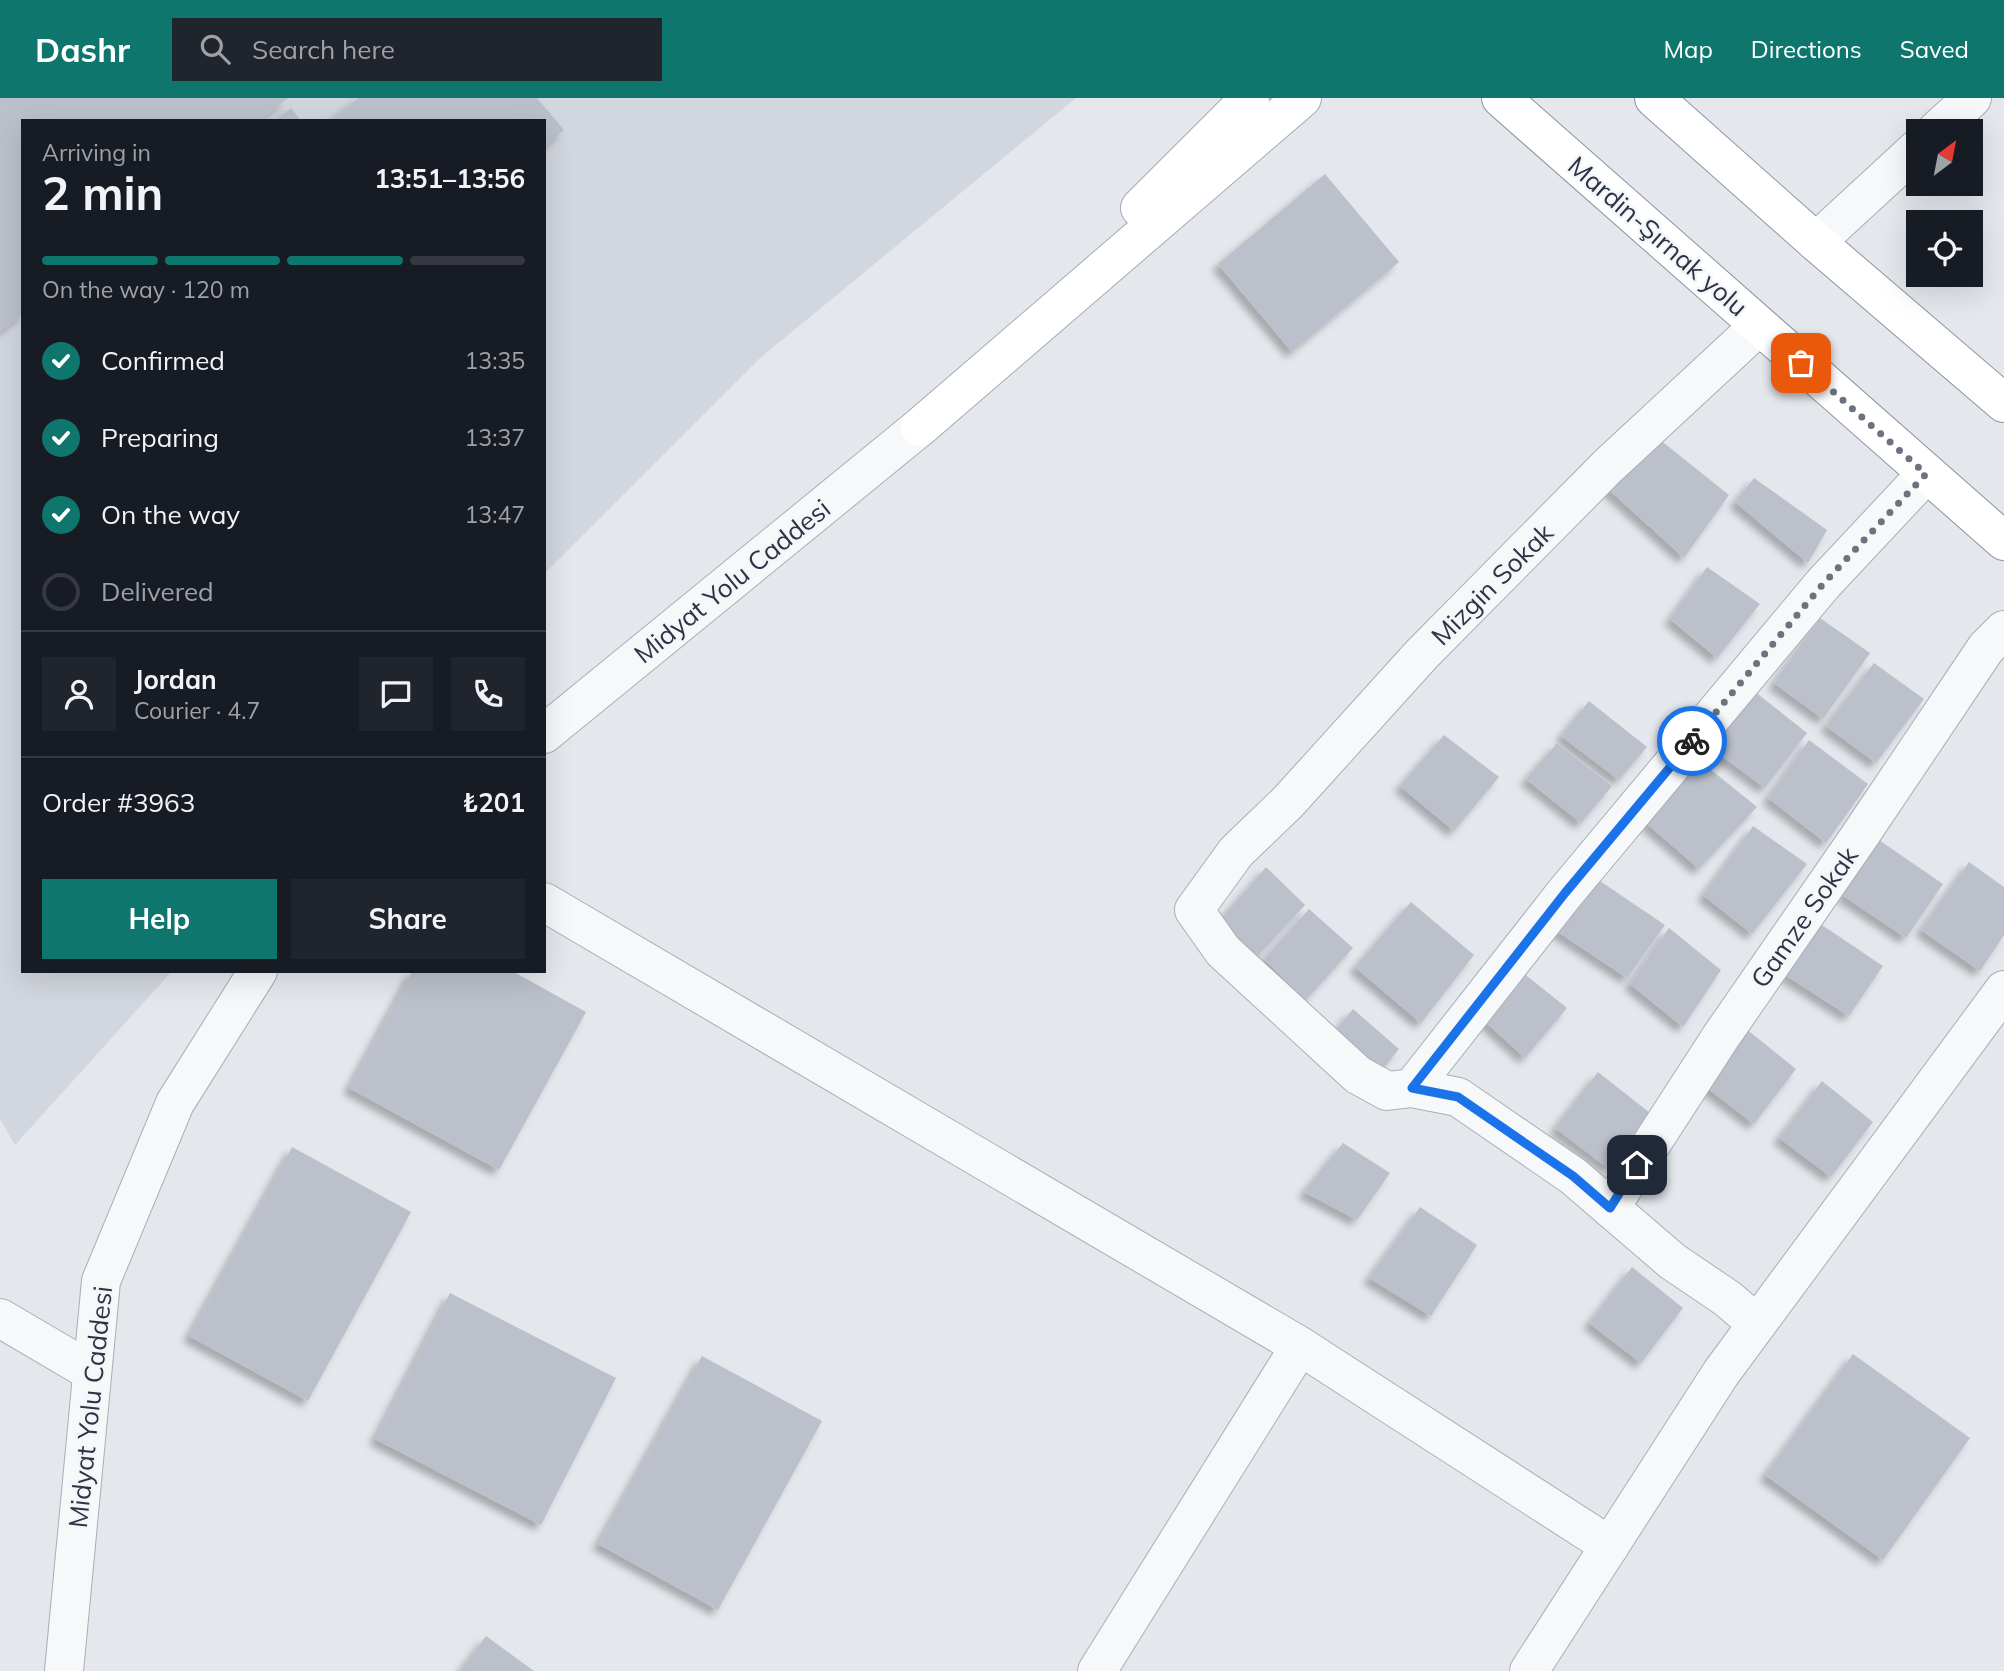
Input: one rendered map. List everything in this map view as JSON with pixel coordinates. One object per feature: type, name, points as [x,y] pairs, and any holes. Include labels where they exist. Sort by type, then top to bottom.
[{"type":"main road","points":[[920,427],[1250,98]]},
{"type":"main road","points":[[920,427],[1302,98]]},
{"type":"main road","name":"Mardin-Şırnak yolu","points":[[1501,98],[2004,541]]},
{"type":"main road","points":[[1654,98],[1816,242],[2004,403]]},
{"type":"street","points":[[1949,119],[1972,98]]},
{"type":"street","points":[[1816,242],[1906,159]]},
{"type":"street","name":"Mizgin Sokak","points":[[1412,1088],[1387,1091],[1358,1075],[1223,951],[1194,910],[1236,852],[1288,802],[1422,654],[1608,466],[1759,326]]},
{"type":"street","name":"Midyat Yolu Caddesi","points":[[546,732],[920,427]]},
{"type":"street","points":[[1757,1324],[1728,1299],[1672,1261],[1573,1176],[1458,1097],[1412,1088],[1565,893],[1823,584],[1926,474]]},
{"type":"street","name":"Gamze Sokak","points":[[1610,1208],[1720,1038],[1986,648],[2004,630]]},
{"type":"street","points":[[546,903],[1300,1346],[1610,1546]]},
{"type":"street","name":"Midyat Yolu Caddesi","points":[[64,1671],[101,1281],[175,1104],[257,973]]},
{"type":"street","points":[[1529,1671],[1721,1373],[2004,990]]},
{"type":"street","points":[[0,1318],[92,1372]]},
{"type":"street","points":[[1104,1668],[1300,1346]]},
{"type":"shaded area","points":[[0,98],[1076,98],[759,359],[546,572],[546,119],[21,119],[21,973],[170,973],[15,1145],[0,1119]]},
{"type":"building","points":[[0,98],[288,98],[262,119],[21,119],[21,316],[0,332]]},
{"type":"building","points":[[358,98],[537,98],[564,130],[546,145],[546,119],[333,119]]},
{"type":"building","points":[[291,108],[299,119],[277,119]]},
{"type":"building","points":[[1325,174],[1399,262],[1292,352],[1218,264]]},
{"type":"building","points":[[1654,435],[1729,495],[1684,558],[1607,488]]},
{"type":"building","points":[[1754,478],[1827,530],[1808,563],[1735,502]]},
{"type":"building","points":[[1707,567],[1760,604],[1717,658],[1670,619]]},
{"type":"building","points":[[1820,618],[1870,653],[1823,719],[1774,683]]},
{"type":"building","points":[[1874,663],[1924,699],[1876,763],[1826,726]]},
{"type":"building","points":[[1754,691],[1807,733],[1765,788],[1711,748]]},
{"type":"building","points":[[1589,701],[1647,747],[1619,780],[1561,736]]},
{"type":"building","points":[[1444,735],[1499,777],[1454,831],[1400,786]]},
{"type":"building","points":[[1809,740],[1868,784],[1826,843],[1768,798]]},
{"type":"building","points":[[1557,743],[1612,786],[1581,823],[1526,779]]},
{"type":"building","points":[[1700,761],[1757,807],[1699,869],[1645,822]]},
{"type":"building","points":[[1753,826],[1807,864],[1752,934],[1703,895]]},
{"type":"building","points":[[1879,840],[1943,884],[1906,938],[1842,895]]},
{"type":"building","points":[[1969,862],[2004,887],[2004,935],[1980,971],[1921,930]]},
{"type":"building","points":[[1266,867],[1305,905],[1257,957],[1220,920]]},
{"type":"building","points":[[1597,879],[1665,925],[1627,978],[1555,930]]},
{"type":"building","points":[[1411,902],[1474,955],[1421,1023],[1355,967]]},
{"type":"building","points":[[1309,909],[1353,948],[1306,1000],[1264,959]]},
{"type":"building","points":[[1819,923],[1883,966],[1849,1016],[1785,975]]},
{"type":"building","points":[[1669,928],[1721,970],[1683,1027],[1630,984]]},
{"type":"building","points":[[1522,972],[1567,1008],[1525,1058],[1480,1017]]},
{"type":"building","points":[[411,973],[516,973],[586,1012],[499,1170],[349,1088]]},
{"type":"building","points":[[1353,1009],[1399,1049],[1381,1071],[1336,1030]]},
{"type":"building","points":[[1745,1028],[1796,1069],[1754,1124],[1702,1084]]},
{"type":"building","points":[[1598,1072],[1650,1113],[1608,1168],[1555,1128]]},
{"type":"building","points":[[1822,1081],[1873,1122],[1831,1177],[1779,1138]]},
{"type":"building","points":[[1343,1143],[1390,1173],[1357,1220],[1304,1192]]},
{"type":"building","points":[[292,1147],[411,1212],[308,1401],[189,1336]]},
{"type":"building","points":[[1420,1207],[1477,1245],[1431,1316],[1369,1278]]},
{"type":"building","points":[[1632,1267],[1683,1308],[1641,1363],[1589,1323]]},
{"type":"building","points":[[450,1293],[616,1378],[541,1525],[375,1439]]},
{"type":"building","points":[[1853,1354],[1970,1438],[1883,1560],[1765,1475]]},
{"type":"building","points":[[702,1356],[822,1421],[718,1610],[598,1544]]},
{"type":"building","points":[[486,1636],[534,1671],[460,1671]]},
{"type":"way so far","points":[[1692,741],[1823,584],[1926,474],[1801,363]]},
{"type":"route","points":[[1637,1165],[1610,1208],[1573,1176],[1458,1097],[1412,1088],[1565,893],[1692,741]]}]
